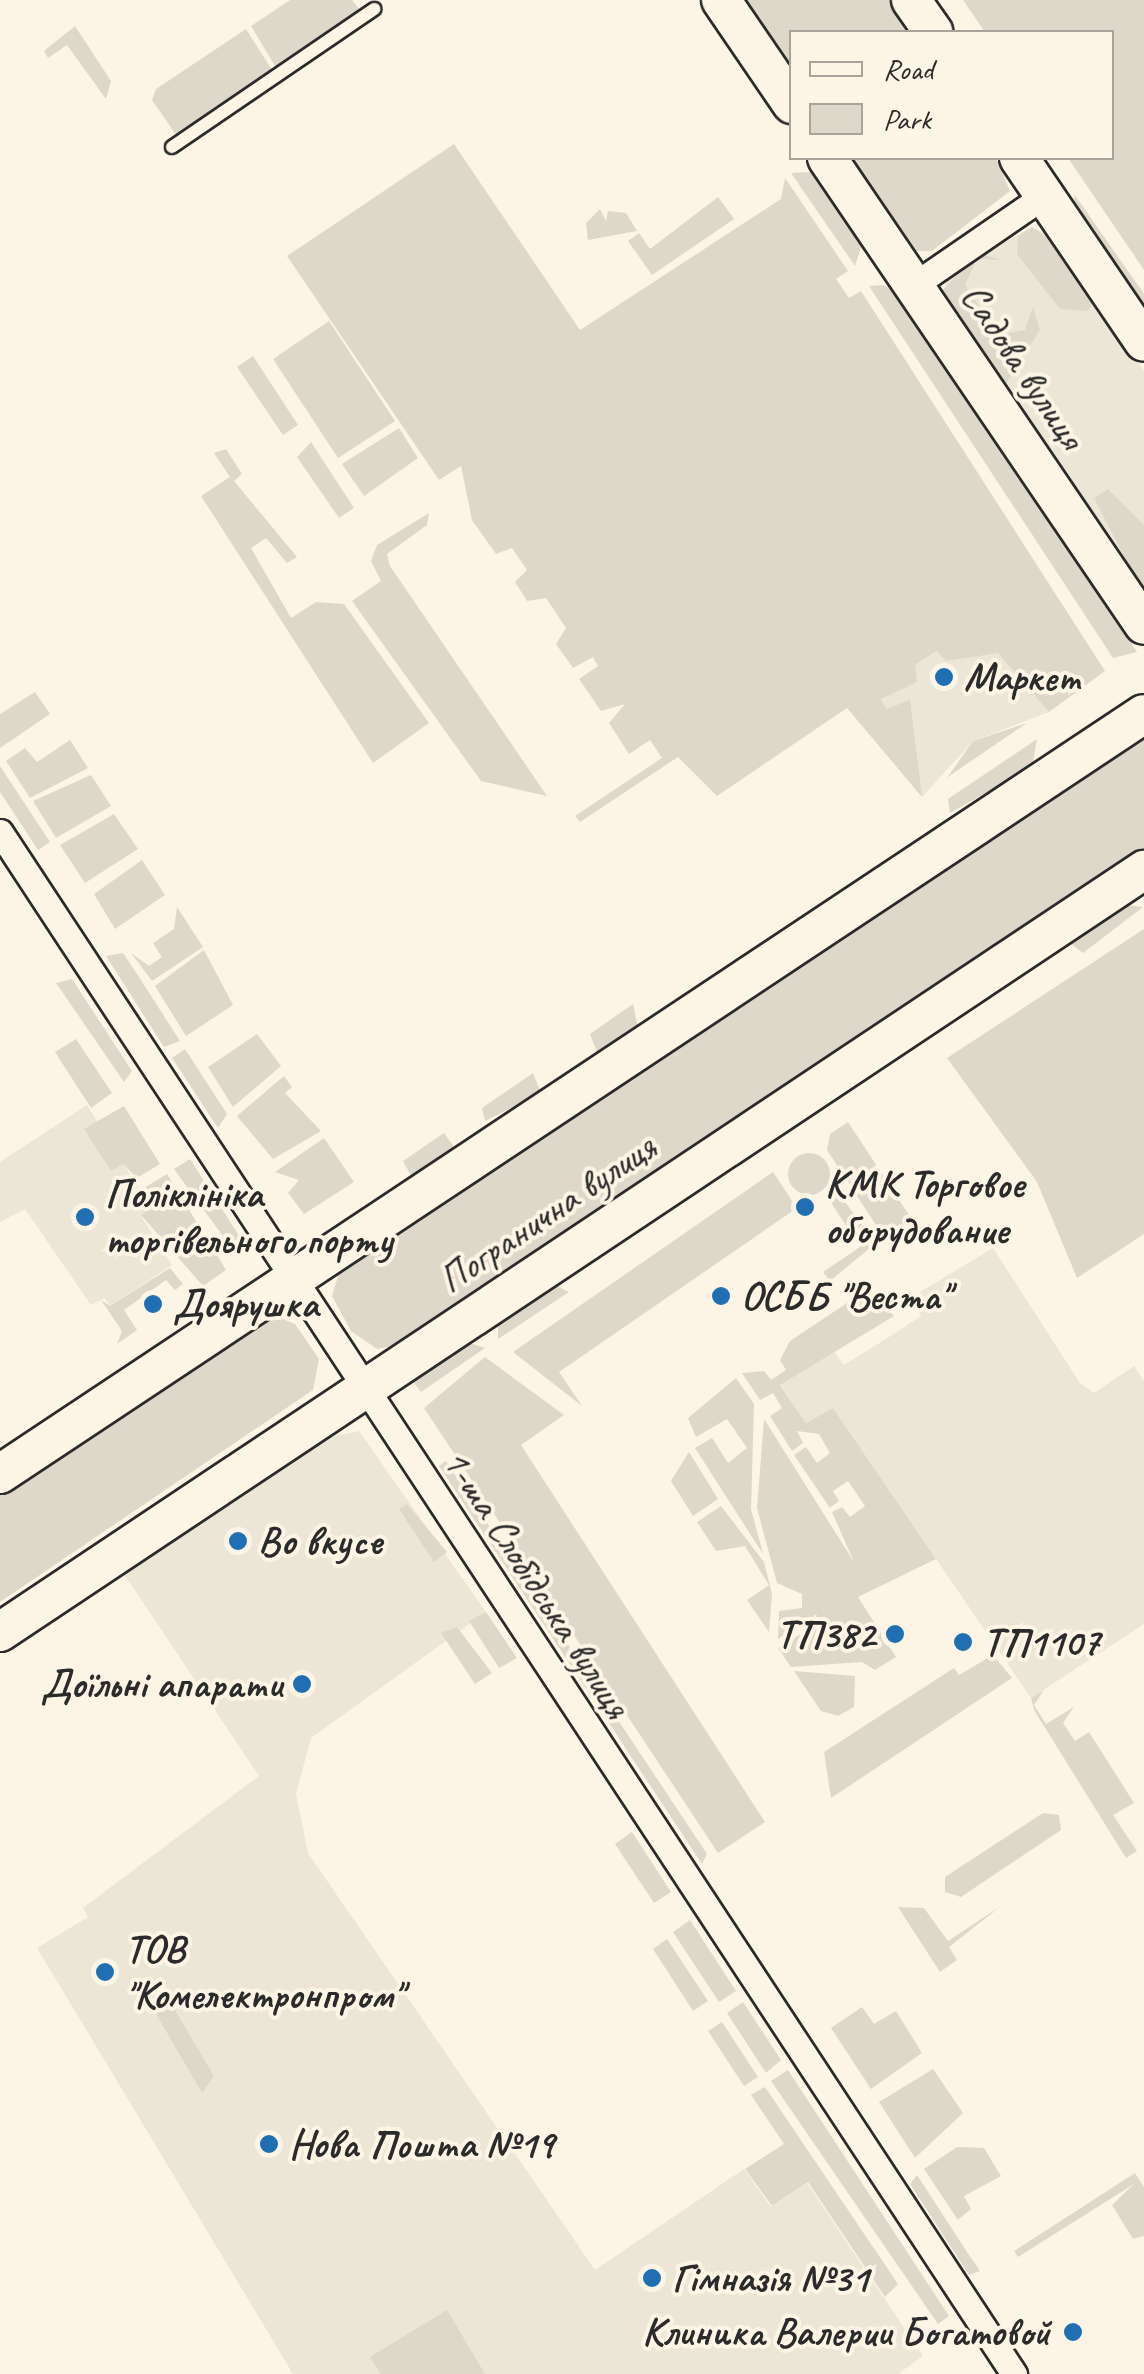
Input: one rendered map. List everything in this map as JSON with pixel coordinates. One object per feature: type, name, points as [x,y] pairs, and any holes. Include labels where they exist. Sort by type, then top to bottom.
[{"type":"main road","points":[[721,0],[789,100]]},
{"type":"main road","points":[[911,0],[932,30]]},
{"type":"main road","name":"Садова вулиця","points":[[829,160],[1144,625]]},
{"type":"main road","points":[[1020,160],[1144,342]]},
{"type":"main road","points":[[0,1474],[1144,714]]},
{"type":"main road","name":"Погранична вулиця","points":[[0,1632],[1144,870]]},
{"type":"street","points":[[914,286],[1044,195]]},
{"type":"street","name":"1-ша Слобідська вулиця","points":[[0,832],[1014,2374]]},
{"type":"lane","points":[[172,147],[374,9]]},
{"type":"shaded area","points":[[1032,227],[1047,234],[1144,371],[1144,595],[943,290],[952,272]]},
{"type":"shaded area","points":[[1002,648],[1038,691],[1049,712],[973,741],[922,797],[847,707],[938,651]]},
{"type":"shaded area","points":[[87,1105],[151,1208],[141,1216],[172,1265],[110,1306],[105,1298],[91,1305],[25,1209],[0,1222],[0,1162]]},
{"type":"shaded area","points":[[993,1248],[1080,1383],[1094,1393],[1134,1366],[1144,1381],[1144,1624],[1031,1698],[833,1408],[806,1423],[780,1384],[833,1350],[844,1365],[878,1344],[921,1316],[910,1298]]},
{"type":"shaded area","points":[[359,1431],[486,1612],[311,1738],[296,1794],[308,1853],[595,2270],[744,2169],[771,2207],[807,2183],[923,2356],[898,2374],[293,2374],[37,1948],[88,1917],[83,1908],[259,1776],[122,1571],[326,1438]]},
{"type":"green space","points":[[290,0],[352,0],[359,9],[278,71],[251,26]]},
{"type":"green space","points":[[739,0],[889,0],[910,30],[789,30],[789,74]]},
{"type":"green space","points":[[963,0],[1144,0],[1144,270],[1069,160],[1114,160],[1114,30],[984,30]]},
{"type":"green space","points":[[75,26],[111,81],[106,99],[67,45],[48,58],[44,51]]},
{"type":"green space","points":[[246,29],[274,73],[179,139],[152,100],[156,89]]},
{"type":"green space","points":[[454,144],[580,330],[781,199],[785,178],[848,271],[836,279],[849,298],[861,291],[1105,671],[1049,712],[998,653],[946,661],[937,651],[915,665],[917,682],[881,699],[886,709],[910,700],[922,797],[847,708],[717,796],[678,757],[580,822],[575,816],[662,758],[650,740],[629,754],[609,723],[625,704],[601,711],[579,679],[598,666],[593,657],[573,668],[556,644],[566,628],[546,598],[527,601],[515,582],[527,570],[512,548],[496,554],[472,520],[461,466],[439,480],[287,256]]},
{"type":"green space","points":[[848,160],[997,160],[1010,191],[932,251],[917,251]]},
{"type":"green space","points":[[812,172],[862,244],[855,266],[791,173]]},
{"type":"green space","points":[[1074,194],[1144,294],[1144,312],[1076,212]]},
{"type":"green space","points":[[718,197],[734,219],[652,275],[628,241],[639,233],[650,249]]},
{"type":"green space","points":[[600,209],[606,221],[608,211],[626,213],[637,231],[588,240],[586,223]]},
{"type":"green space","points":[[1032,227],[1060,247],[1094,300],[1088,311],[1060,309],[1017,254],[1018,236]]},
{"type":"green space","points":[[979,253],[1001,260],[977,259],[965,285],[998,335],[1025,330],[1033,307],[1040,330],[1004,387],[943,290]]},
{"type":"green space","points":[[884,285],[898,295],[1137,652],[1113,658],[869,286]]},
{"type":"green space","points":[[329,321],[395,421],[338,458],[273,359]]},
{"type":"green space","points":[[253,356],[298,425],[283,435],[237,367]]},
{"type":"green space","points":[[399,428],[418,458],[364,496],[342,464]]},
{"type":"green space","points":[[311,442],[354,508],[339,518],[297,457]]},
{"type":"green space","points":[[226,449],[242,474],[234,481],[297,557],[287,563],[266,538],[251,548],[291,618],[316,602],[344,604],[429,723],[373,763],[201,496],[230,477],[214,453]]},
{"type":"green space","points":[[1108,489],[1144,525],[1144,595],[1094,498]]},
{"type":"green space","points":[[429,513],[427,525],[387,554],[390,566],[547,796],[481,781],[352,601],[381,581],[371,561],[377,545]]},
{"type":"green space","points":[[35,692],[50,714],[0,748],[0,714]]},
{"type":"green space","points":[[1027,723],[952,774],[947,778],[973,741]]},
{"type":"green space","points":[[1144,737],[1144,849],[397,1345],[377,1349],[351,1331],[332,1296],[339,1273]]},
{"type":"green space","points":[[1037,739],[1032,767],[950,813],[948,799]]},
{"type":"green space","points":[[70,740],[88,768],[30,798],[6,761],[25,748],[37,762]]},
{"type":"green space","points":[[0,766],[50,842],[38,850],[0,792]]},
{"type":"green space","points":[[91,775],[111,806],[56,838],[33,801]]},
{"type":"green space","points":[[114,814],[138,849],[85,883],[60,845]]},
{"type":"green space","points":[[142,860],[165,895],[115,929],[94,894]]},
{"type":"green space","points":[[1126,905],[1143,907],[1083,953],[1070,943]]},
{"type":"green space","points":[[177,907],[203,947],[152,981],[131,953],[149,966],[162,957],[153,943],[174,929]]},
{"type":"green space","points":[[1144,929],[1144,1234],[1077,1278],[1037,1182],[947,1058]]},
{"type":"green space","points":[[204,950],[233,1005],[186,1036],[155,986]]},
{"type":"green space","points":[[123,953],[180,1041],[164,1047],[106,956]]},
{"type":"green space","points":[[72,979],[132,1071],[124,1082],[56,983]]},
{"type":"green space","points":[[633,1004],[638,1028],[598,1055],[590,1034]]},
{"type":"green space","points":[[257,1034],[281,1066],[233,1107],[208,1067]]},
{"type":"green space","points":[[76,1039],[112,1093],[91,1108],[55,1052]]},
{"type":"green space","points":[[185,1049],[227,1114],[218,1128],[172,1058]]},
{"type":"green space","points":[[533,1073],[541,1093],[485,1121],[482,1108]]},
{"type":"green space","points":[[284,1076],[292,1087],[285,1093],[321,1131],[273,1159],[237,1116]]},
{"type":"green space","points":[[124,1106],[160,1164],[137,1178],[123,1164],[111,1171],[84,1129]]},
{"type":"green space","points":[[848,1122],[909,1215],[891,1248],[827,1150],[830,1134]]},
{"type":"green space","points":[[444,1133],[456,1150],[413,1179],[403,1161]]},
{"type":"green space","points":[[324,1138],[354,1182],[304,1214],[288,1193],[299,1180],[275,1172]]},
{"type":"green space","points":[[809,1153],[824,1159],[830,1174],[824,1189],[809,1195],[794,1189],[788,1174],[794,1159]]},
{"type":"green space","points":[[190,1159],[247,1248],[238,1257],[174,1169]]},
{"type":"green space","points":[[773,1172],[797,1208],[559,1372],[582,1406],[513,1352]]},
{"type":"green space","points":[[167,1174],[226,1270],[203,1286],[141,1215],[151,1208],[144,1188]]},
{"type":"green space","points":[[839,1194],[876,1243],[830,1281],[823,1272],[860,1247],[830,1201]]},
{"type":"green space","points":[[170,1268],[183,1284],[175,1290],[166,1280],[124,1310],[137,1330],[117,1344],[122,1331],[101,1300],[110,1306]]},
{"type":"green space","points":[[555,1285],[569,1292],[498,1339],[498,1321]]},
{"type":"green space","points":[[876,1296],[894,1316],[780,1385],[806,1423],[833,1408],[936,1559],[858,1597],[896,1657],[875,1670],[862,1662],[791,1667],[778,1648],[815,1625],[810,1619],[778,1639],[779,1611],[802,1608],[802,1594],[777,1583],[757,1508],[764,1419],[854,1562],[832,1512],[842,1507],[850,1517],[865,1506],[848,1481],[833,1491],[839,1501],[830,1508],[794,1455],[806,1447],[817,1463],[830,1453],[819,1434],[797,1431],[803,1443],[792,1451],[770,1416],[782,1408],[773,1393],[760,1400],[742,1373],[764,1371],[771,1380],[786,1370],[780,1360],[790,1341],[853,1299]]},
{"type":"green space","points":[[275,1316],[295,1324],[319,1359],[313,1390],[0,1602],[0,1492]]},
{"type":"green space","points":[[467,1342],[485,1348],[421,1392],[412,1380]]},
{"type":"green space","points":[[485,1357],[564,1415],[521,1445],[765,1822],[718,1853],[424,1408]]},
{"type":"green space","points":[[736,1378],[754,1404],[751,1509],[763,1554],[695,1448],[712,1438],[728,1463],[747,1448],[727,1419],[696,1437],[688,1418]]},
{"type":"green space","points":[[689,1452],[718,1499],[693,1516],[671,1481]]},
{"type":"green space","points":[[446,1461],[707,1854],[702,1864],[439,1466]]},
{"type":"green space","points":[[407,1504],[447,1552],[434,1562],[399,1509]]},
{"type":"green space","points":[[721,1506],[764,1562],[772,1594],[769,1632],[747,1600],[769,1585],[745,1546],[716,1551],[697,1522]]},
{"type":"green space","points":[[486,1612],[517,1658],[499,1668],[469,1621]]},
{"type":"green space","points":[[457,1627],[492,1673],[475,1684],[441,1633]]},
{"type":"green space","points":[[993,1655],[1012,1678],[831,1798],[824,1752],[954,1668],[959,1675]]},
{"type":"green space","points":[[794,1671],[855,1676],[854,1707],[838,1716],[821,1711]]},
{"type":"green space","points":[[1044,1690],[1034,1705],[1046,1724],[1074,1707],[1063,1723],[1075,1741],[1089,1732],[1134,1803],[1113,1815],[1137,1851],[1126,1858],[1034,1710],[1031,1698]]},
{"type":"green space","points":[[1043,1813],[1059,1815],[1061,1830],[961,1897],[945,1892],[945,1877]]},
{"type":"green space","points":[[632,1832],[671,1892],[654,1903],[615,1844]]},
{"type":"green space","points":[[1001,1906],[949,1947],[957,1960],[940,1972],[898,1907],[924,1908],[948,1941]]},
{"type":"green space","points":[[690,1920],[736,1991],[719,2002],[673,1932]]},
{"type":"green space","points":[[667,1939],[708,2001],[693,2011],[653,1949]]},
{"type":"green space","points":[[163,1990],[214,2076],[202,2093],[148,2000]]},
{"type":"green space","points":[[743,2002],[781,2060],[766,2073],[727,2013]]},
{"type":"green space","points":[[862,2007],[874,2024],[896,2011],[922,2053],[871,2089],[831,2028]]},
{"type":"green space","points":[[722,2022],[758,2077],[744,2086],[708,2031]]},
{"type":"green space","points":[[933,2069],[963,2113],[915,2158],[879,2102]]},
{"type":"green space","points":[[788,2070],[949,2316],[938,2324],[771,2081]]},
{"type":"green space","points":[[765,2087],[898,2284],[885,2297],[808,2182],[772,2206],[745,2169],[784,2144],[751,2095]]},
{"type":"green space","points":[[957,2147],[984,2148],[1001,2176],[964,2196],[971,2209],[958,2220],[924,2169]]},
{"type":"green space","points":[[1135,2173],[1144,2187],[1144,2236],[1133,2239],[1112,2205],[1134,2184],[1018,2257],[1014,2251]]},
{"type":"green space","points":[[917,2175],[980,2271],[969,2275],[910,2184]]},
{"type":"green space","points":[[447,2310],[485,2374],[381,2374],[370,2357]]},
{"type":"place","name":"Маркет","points":[[944,677]]},
{"type":"place","name":"КМК Торговое оборудование","points":[[805,1207]]},
{"type":"place","name":"Поліклініка торгівельного порту","points":[[85,1217]]},
{"type":"place","name":"ОСББ \"Веста\"","points":[[721,1296]]},
{"type":"place","name":"Доярушка","points":[[153,1304]]},
{"type":"place","name":"Во вкусе","points":[[238,1541]]},
{"type":"place","name":"ТП382","points":[[895,1634]]},
{"type":"place","name":"ТП1107","points":[[963,1642]]},
{"type":"place","name":"Доїльні апарати","points":[[302,1684]]},
{"type":"place","name":"ТОВ \"Комелектронпром\"","points":[[105,1972]]},
{"type":"place","name":"Нова Пошта №19","points":[[269,2144]]},
{"type":"place","name":"Гімназія №31","points":[[652,2278]]},
{"type":"place","name":"Клиника Валерии Богатовой","points":[[1073,2332]]}]
